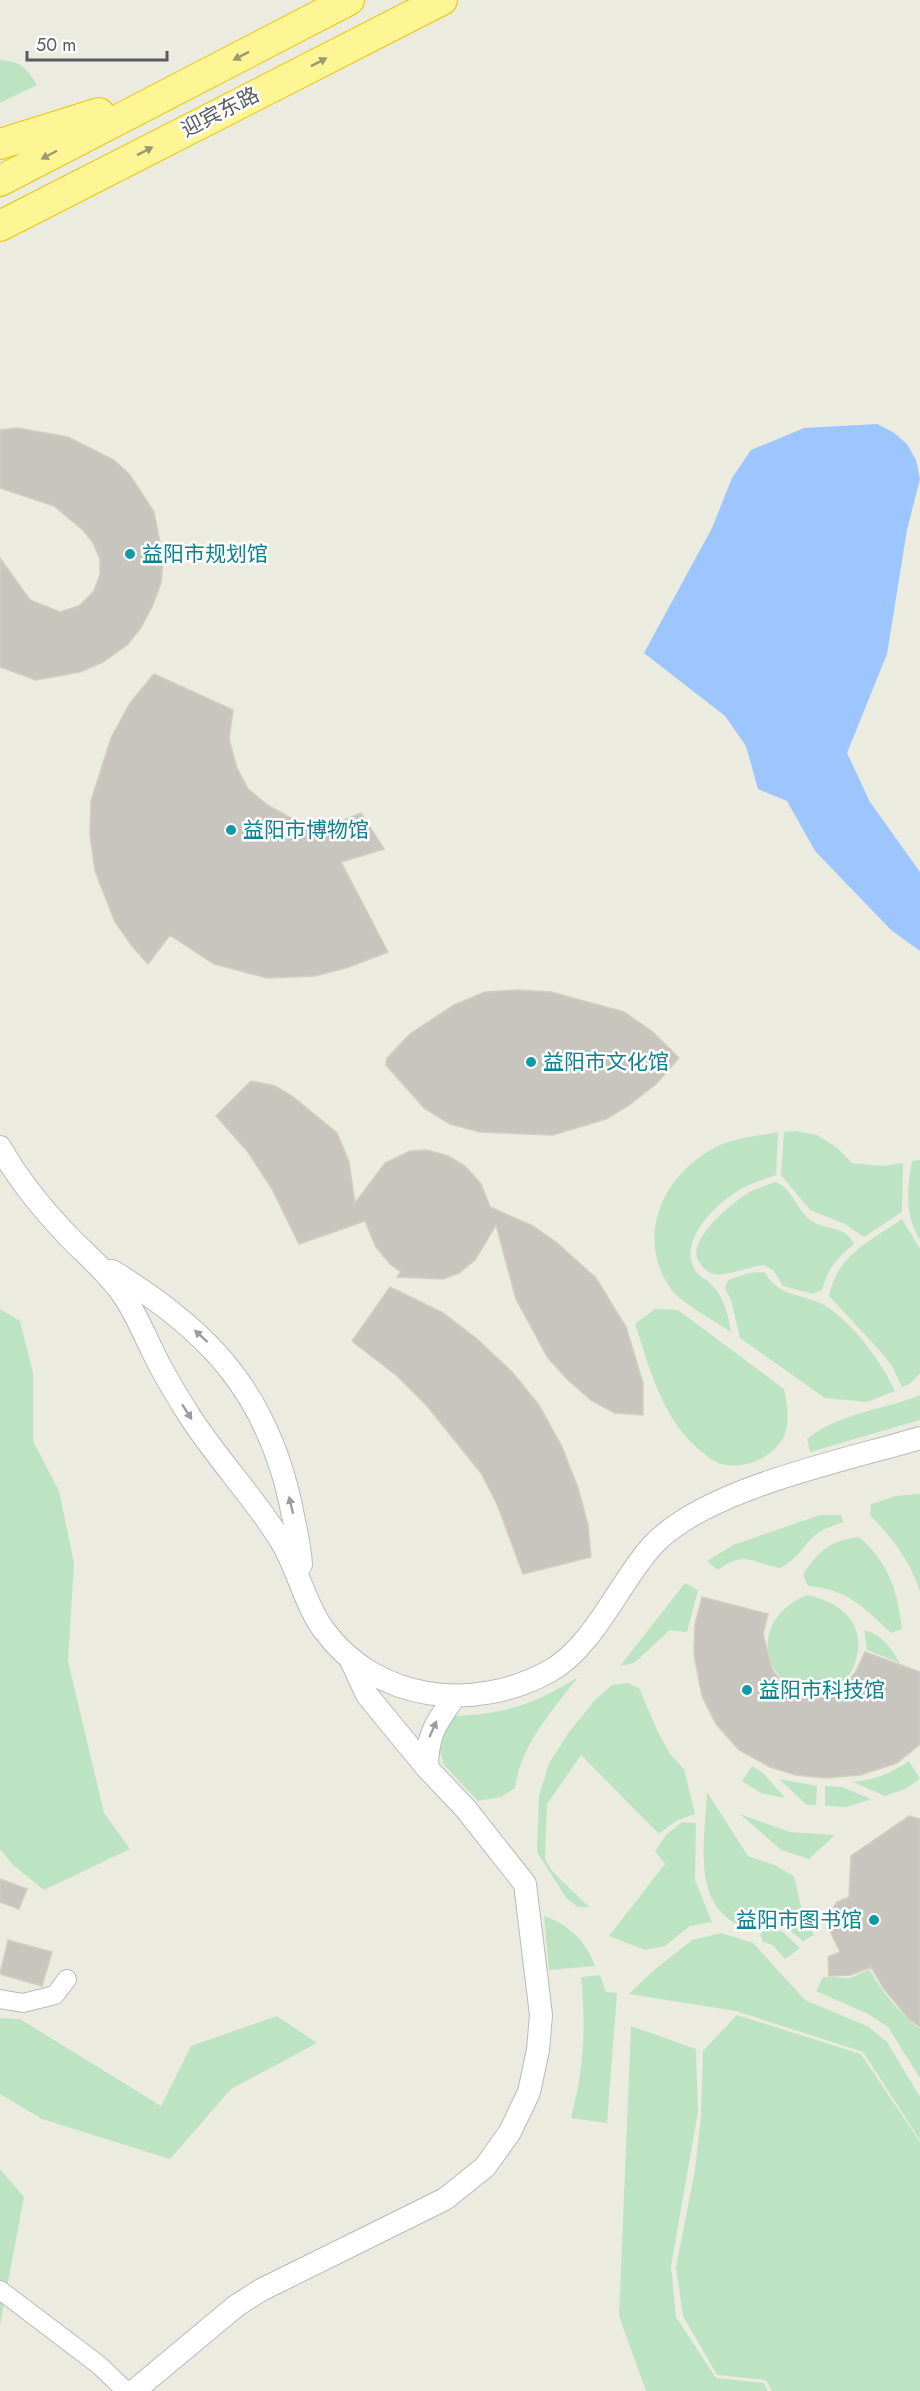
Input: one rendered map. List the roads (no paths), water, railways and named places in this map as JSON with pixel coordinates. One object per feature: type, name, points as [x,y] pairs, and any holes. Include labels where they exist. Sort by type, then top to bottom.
[{"type":"highway","name":"迎宾东路","points":[[0,181],[349,0]]},
{"type":"highway","name":"迎宾东路","points":[[0,226],[442,0]]},
{"type":"highway","points":[[0,144],[179,88]]},
{"type":"highway","points":[[0,246],[106,170]]},
{"type":"street","points":[[0,1147],[38,1204],[122,1293],[179,1399],[207,1443],[282,1542],[310,1606],[323,1629],[350,1659],[367,1695],[426,1768],[465,1808],[525,1884],[541,2015],[538,2050],[529,2092],[510,2132],[485,2167],[445,2199],[261,2290],[236,2306],[134,2391]]},
{"type":"street","points":[[89,1257],[142,1289],[201,1337],[235,1376],[260,1413],[286,1483],[299,1550],[302,1584]]},
{"type":"street","points":[[350,1659],[382,1677],[415,1691],[455,1696],[478,1696],[515,1687],[552,1669],[578,1647],[652,1546],[679,1522],[716,1502],[775,1481],[920,1438]]},
{"type":"street","points":[[426,1768],[427,1747],[433,1726],[455,1696]]},
{"type":"street","points":[[0,1999],[23,2003],[55,1995],[67,1979]]},
{"type":"street","points":[[0,2289],[99,2365],[126,2391]]},
{"type":"water","points":[[877,424],[893,432],[907,444],[916,460],[920,479],[907,530],[887,654],[847,753],[870,802],[920,872],[920,951],[891,930],[815,851],[787,801],[758,789],[746,746],[725,716],[644,653],[712,528],[732,478],[751,450],[804,428]]},
{"type":"place","name":"益阳市规划馆","points":[[130,554]]},
{"type":"place","name":"益阳市博物馆","points":[[231,830]]},
{"type":"place","name":"益阳市文化馆","points":[[531,1062]]},
{"type":"place","name":"益阳市科技馆","points":[[747,1690]]},
{"type":"place","name":"益阳市图书馆","points":[[874,1920]]}]
